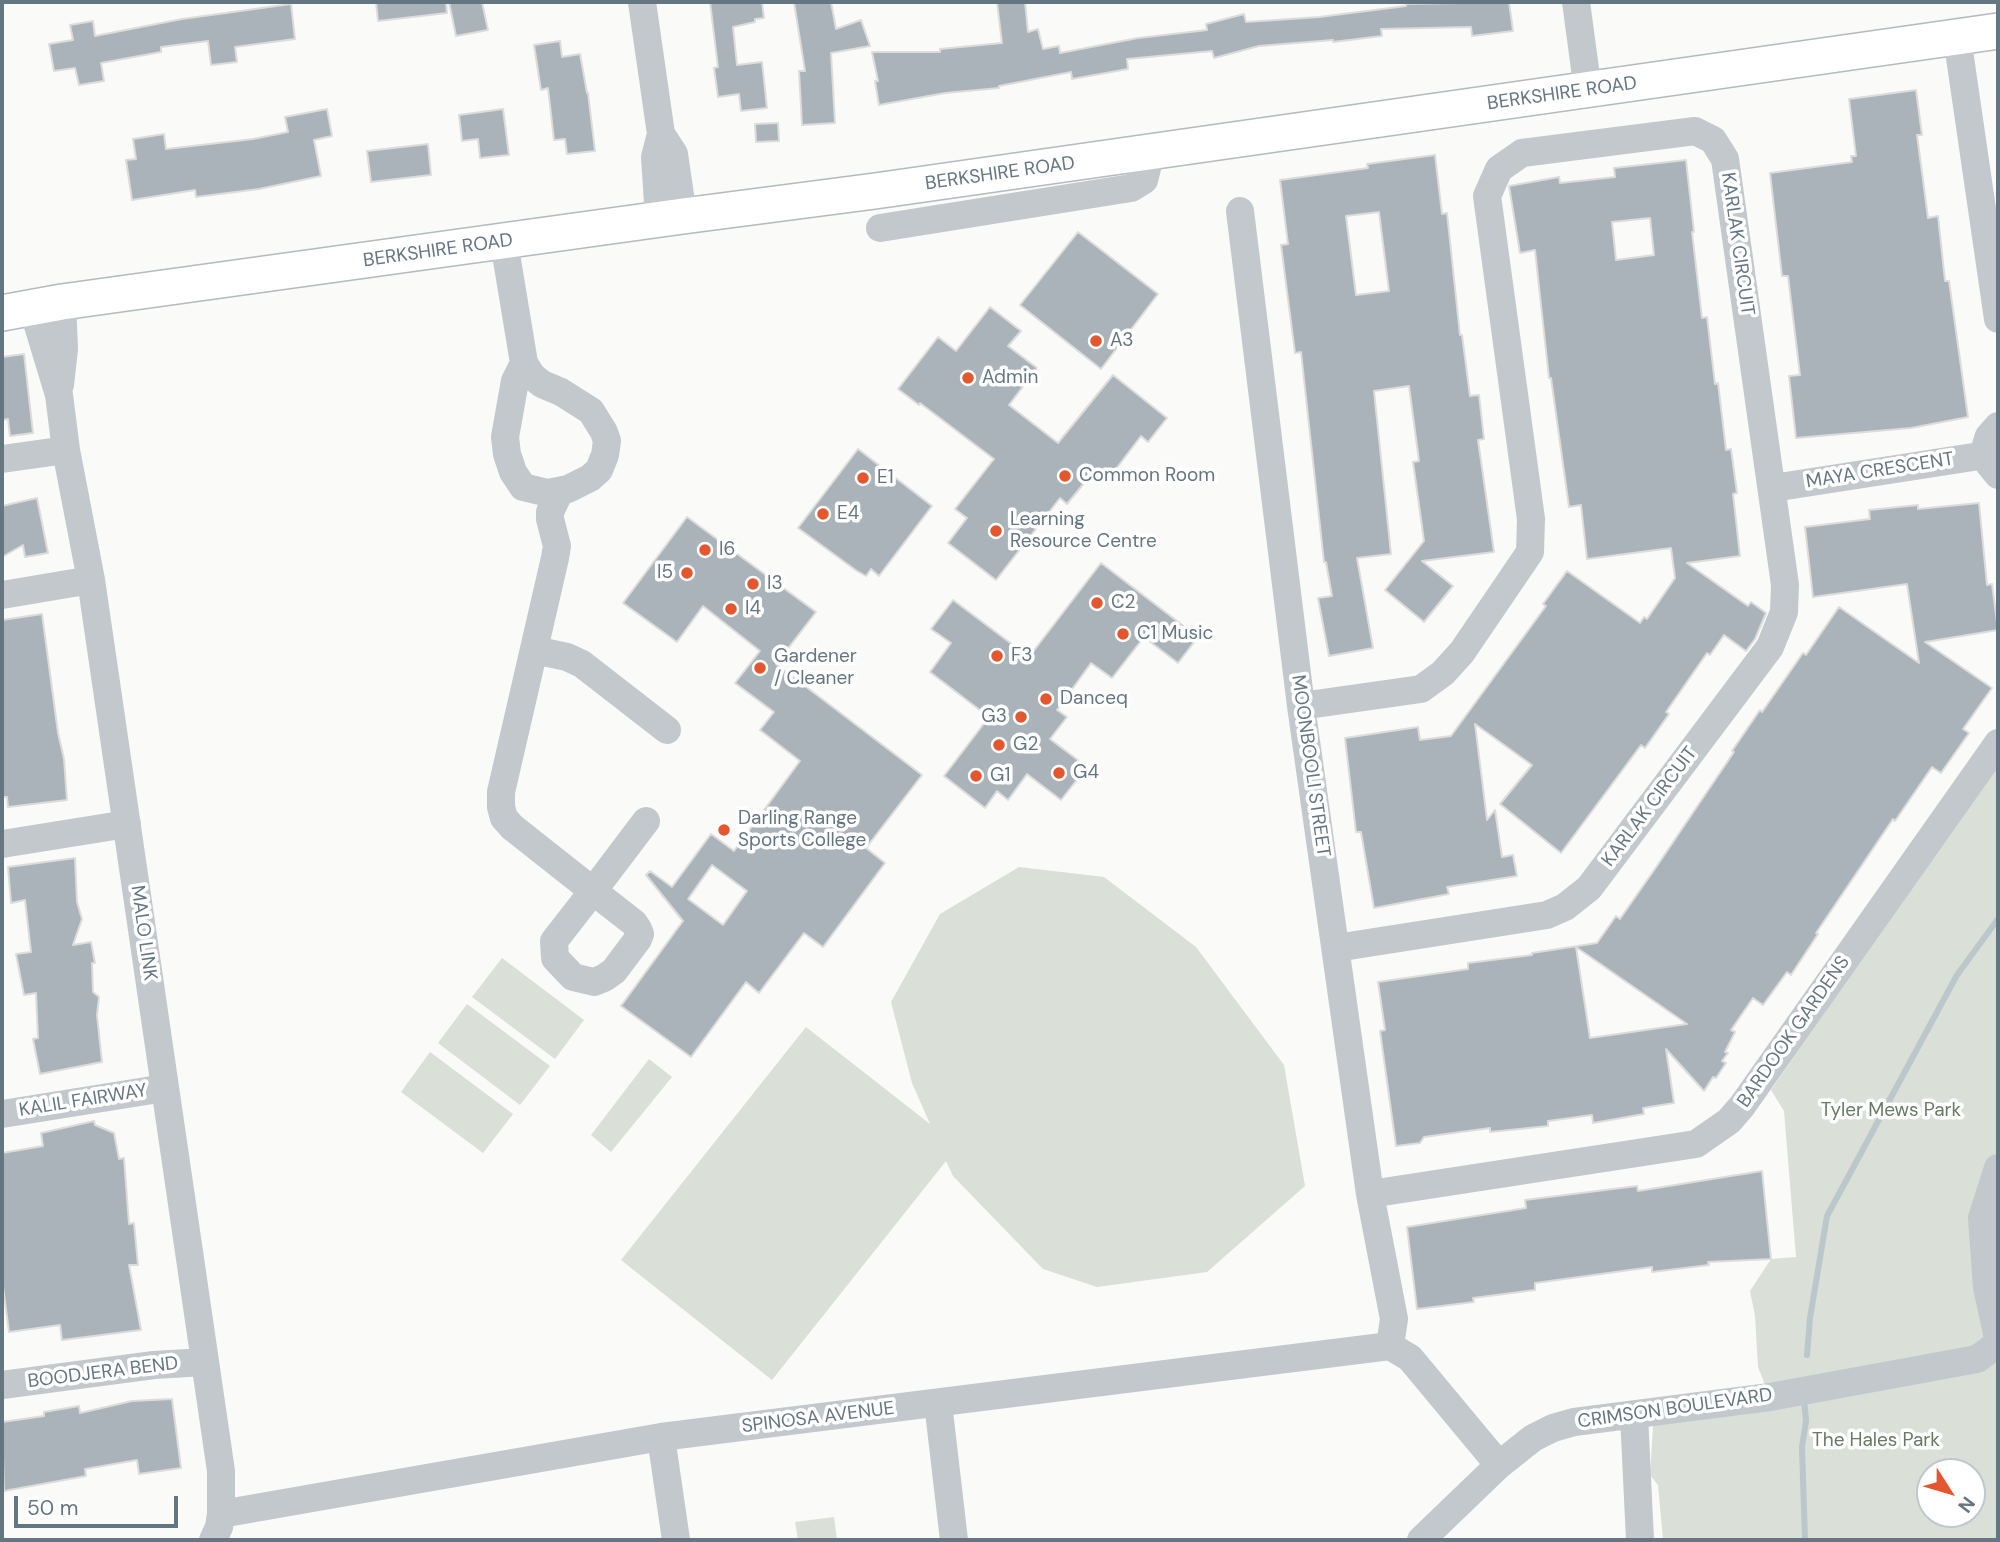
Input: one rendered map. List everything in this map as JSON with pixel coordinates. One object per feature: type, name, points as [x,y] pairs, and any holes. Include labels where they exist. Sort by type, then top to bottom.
[{"type":"main road","name":"BERKSHIRE ROAD","points":[[32,308],[505,249],[671,218],[1998,32]]},
{"type":"street","points":[[642,2],[661,134],[655,157],[671,218]]},
{"type":"street","points":[[1576,2],[1588,91]]},
{"type":"street","points":[[1957,37],[1998,318]]},
{"type":"street","name":"KARLAK CIRCUIT","points":[[1301,706],[1421,689],[1443,673],[1462,652],[1530,552],[1531,519],[1487,196],[1499,169],[1522,153],[1695,131],[1713,140],[1725,159],[1773,488],[1786,601],[1770,646],[1589,888],[1565,908],[1547,915],[1336,948]]},
{"type":"street","points":[[880,228],[1131,188],[1144,180],[1151,152]]},
{"type":"street","points":[[524,363],[515,381],[509,404],[505,437],[507,454],[513,472],[523,487],[548,493],[560,491],[590,478],[599,470],[607,441],[591,411],[561,392],[542,384],[532,376],[524,363],[505,249],[858,208],[856,194]]},
{"type":"street","name":"MOONBOOLI STREET","points":[[1240,211],[1301,706],[1370,1194],[1394,1319],[1390,1346]]},
{"type":"street","name":"MALO LINK","points":[[32,308],[59,395],[66,450],[91,580],[221,1471],[217,1527]]},
{"type":"street","points":[[1992,465],[1986,445],[1989,436],[1998,426]]},
{"type":"street","points":[[2,458],[66,450]]},
{"type":"street","name":"MAYA CRESCENT","points":[[1773,488],[1992,465]]},
{"type":"street","points":[[560,491],[550,512],[557,546],[501,792],[501,807],[504,818],[512,827],[593,891],[646,821]]},
{"type":"street","points":[[2,595],[91,580]]},
{"type":"street","points":[[534,650],[559,654],[582,664],[667,730]]},
{"type":"street","name":"BARDOOK GARDENS","points":[[1370,1194],[1696,1144],[1729,1121],[1998,743]]},
{"type":"street","points":[[2,844],[127,824]]},
{"type":"street","name":"KALIL FAIRWAY","points":[[2,1114],[165,1088]]},
{"type":"street","points":[[1998,1168],[1982,1217],[1987,1287],[1998,1338]]},
{"type":"street","name":"CRIMSON BOULEVARD","points":[[1421,1540],[1499,1465],[1533,1438],[1553,1428],[1574,1422],[1770,1397],[1977,1359],[1998,1344]]},
{"type":"street","points":[[1390,1346],[1410,1358],[1499,1465]]},
{"type":"street","name":"SPINOSA AVENUE","points":[[217,1527],[661,1437],[1390,1346]]},
{"type":"street","name":"BOODJERA BEND","points":[[2,1385],[153,1365],[205,1362]]},
{"type":"street","points":[[938,1403],[954,1540]]},
{"type":"street","points":[[1634,1415],[1640,1540]]},
{"type":"street","points":[[661,1437],[676,1540]]},
{"type":"green space","points":[[1998,763],[1998,1168],[1995,1174],[1998,1540],[1663,1540],[1658,1485],[1650,1475],[1654,1412],[1770,1397],[1758,1367],[1755,1316],[1750,1291],[1771,1259],[1796,1257],[1784,1111],[1771,1090]]},
{"type":"green space","points":[[1019,867],[1104,877],[1196,947],[1284,1065],[1305,1186],[1207,1272],[1097,1287],[1043,1269],[953,1176],[946,1161],[772,1380],[621,1260],[806,1027],[930,1124],[912,1083],[891,1002],[940,914]]},
{"type":"green space","points":[[502,958],[584,1020],[555,1059],[472,997]]},
{"type":"green space","points":[[467,1004],[550,1066],[520,1105],[438,1043]]},
{"type":"green space","points":[[430,1052],[513,1114],[483,1153],[401,1092]]},
{"type":"green space","points":[[649,1059],[672,1077],[611,1152],[591,1135]]},
{"type":"green space","points":[[834,1517],[837,1540],[798,1540],[795,1522]]},
{"type":"building","points":[[376,2],[446,2],[447,13],[378,21]]},
{"type":"building","points":[[449,2],[482,2],[488,30],[456,36]]},
{"type":"building","points":[[710,2],[762,2],[764,18],[733,27],[737,65],[762,62],[767,108],[741,111],[739,94],[718,97],[714,68],[718,67]]},
{"type":"building","points":[[794,2],[831,2],[836,29],[861,20],[870,46],[831,53],[835,123],[802,125],[799,71],[805,71]]},
{"type":"building","points":[[997,2],[1025,2],[1028,32],[1038,29],[1043,49],[1059,46],[1060,53],[1138,38],[1207,30],[1206,24],[1244,14],[1246,22],[1319,17],[1406,4],[1509,2],[1513,31],[1472,36],[1471,27],[1381,29],[1382,36],[1259,46],[1214,58],[1212,51],[1127,59],[1128,69],[1072,79],[1071,72],[999,88],[945,93],[879,105],[875,81],[878,81],[872,52],[940,52],[940,49],[1002,43]]},
{"type":"building","points":[[291,4],[295,39],[235,47],[237,62],[211,65],[208,41],[161,47],[161,52],[101,63],[104,81],[79,85],[75,68],[54,71],[49,44],[73,40],[70,25],[93,21],[95,36],[182,19]]},
{"type":"building","points":[[560,41],[562,57],[580,54],[595,151],[567,154],[565,139],[554,140],[548,88],[541,90],[534,45]]},
{"type":"building","points":[[1916,90],[1922,135],[1917,135],[1928,218],[1938,216],[1945,281],[1949,281],[1968,417],[1911,428],[1796,438],[1789,376],[1800,375],[1788,276],[1782,276],[1770,173],[1852,162],[1851,156],[1856,156],[1849,99]]},
{"type":"building","points":[[327,109],[332,136],[314,140],[321,176],[259,189],[196,197],[195,190],[132,200],[126,160],[136,159],[133,139],[164,134],[166,149],[253,139],[288,132],[285,117]]},
{"type":"building","points":[[503,109],[509,155],[480,158],[478,139],[462,141],[459,115]]},
{"type":"building","points":[[778,123],[779,141],[756,142],[755,124]]},
{"type":"building","points":[[428,144],[431,175],[371,182],[367,151]]},
{"type":"building","points":[[1435,155],[1442,214],[1447,213],[1460,335],[1470,396],[1479,395],[1484,439],[1478,440],[1494,552],[1422,561],[1453,586],[1424,622],[1385,590],[1424,541],[1413,462],[1419,461],[1409,386],[1374,391],[1391,554],[1357,558],[1373,648],[1329,656],[1318,598],[1332,596],[1324,562],[1301,352],[1295,353],[1281,245],[1288,244],[1280,180],[1368,168],[1367,164]],"holes":[[[1379,212],[1389,291],[1356,295],[1346,216]]]},
{"type":"building","points":[[1686,160],[1702,318],[1707,317],[1726,450],[1731,449],[1737,493],[1733,494],[1740,556],[1687,563],[1748,606],[1751,602],[1766,613],[1755,639],[1746,651],[1724,635],[1710,655],[1707,653],[1645,748],[1641,745],[1561,853],[1500,804],[1532,765],[1475,724],[1487,820],[1495,810],[1502,857],[1513,855],[1517,876],[1447,887],[1449,894],[1374,908],[1361,832],[1356,832],[1345,738],[1418,727],[1420,740],[1451,736],[1546,606],[1543,604],[1567,571],[1640,623],[1644,617],[1647,619],[1675,578],[1671,548],[1587,559],[1581,505],[1569,507],[1549,378],[1535,250],[1520,253],[1509,186],[1559,177],[1560,183],[1615,177],[1614,168]],"holes":[[[1650,218],[1654,255],[1616,260],[1612,222]]]},
{"type":"building","points":[[1078,232],[1158,294],[1101,369],[1020,305]]},
{"type":"building","points":[[990,307],[1021,331],[1008,346],[1037,368],[1009,405],[1058,443],[1113,375],[1167,418],[1148,442],[1141,436],[1106,482],[1097,475],[1085,482],[1067,504],[1060,498],[996,580],[948,543],[967,518],[955,509],[994,459],[898,389],[938,337],[956,351]]},
{"type":"building","points":[[24,354],[33,433],[10,436],[8,419],[2,420],[2,357]]},
{"type":"building","points":[[858,449],[932,506],[879,576],[871,569],[866,576],[857,571],[798,528]]},
{"type":"building","points":[[37,498],[48,553],[25,557],[23,545],[2,557],[2,506]]},
{"type":"building","points":[[1979,503],[1987,585],[1992,584],[1998,630],[1925,642],[1992,688],[1963,729],[1969,733],[1941,773],[1932,767],[1895,821],[1893,819],[1791,975],[1787,972],[1763,1005],[1753,998],[1731,1030],[1735,1032],[1725,1052],[1728,1053],[1722,1061],[1726,1063],[1716,1078],[1713,1077],[1704,1091],[1666,1049],[1674,1103],[1643,1108],[1644,1114],[1593,1123],[1592,1115],[1548,1121],[1548,1126],[1490,1132],[1490,1128],[1424,1137],[1420,1143],[1396,1146],[1380,1031],[1385,1030],[1378,982],[1468,969],[1468,963],[1597,943],[1616,916],[1620,919],[1760,710],[1762,712],[1803,653],[1806,655],[1839,607],[1919,663],[1907,584],[1813,597],[1805,527],[1870,519],[1869,510],[1918,505],[1918,509]],"holes":[[[1576,947],[1687,1024],[1590,1038]]]},
{"type":"building","points":[[687,517],[816,612],[776,664],[922,775],[866,848],[885,863],[823,947],[804,933],[759,993],[746,982],[691,1057],[621,1006],[683,921],[646,875],[650,871],[672,887],[711,834],[734,851],[800,761],[760,730],[774,712],[735,683],[760,651],[703,606],[677,642],[623,603]],"holes":[[[712,865],[747,891],[723,925],[688,899]]]},
{"type":"building","points":[[1101,563],[1198,637],[1178,663],[1144,637],[1112,678],[1091,663],[1057,710],[1067,717],[1050,739],[1087,767],[1061,800],[1027,774],[1008,800],[997,791],[985,808],[944,776],[989,717],[930,672],[951,643],[931,629],[953,600],[1029,657]]},
{"type":"building","points":[[42,614],[64,759],[67,800],[8,807],[7,797],[2,797],[2,620]]},
{"type":"building","points":[[75,858],[77,902],[82,919],[73,945],[91,942],[95,963],[92,963],[93,992],[99,997],[97,1015],[102,1062],[40,1074],[33,1039],[38,1038],[36,993],[24,995],[16,954],[31,952],[25,900],[11,903],[8,867]]},
{"type":"building","points":[[94,1121],[95,1125],[114,1133],[119,1159],[124,1158],[129,1224],[134,1223],[138,1265],[129,1265],[141,1330],[62,1340],[60,1325],[9,1332],[2,1279],[2,1153],[43,1146],[41,1133]]},
{"type":"building","points":[[1762,1171],[1771,1259],[1708,1262],[1709,1265],[1652,1272],[1652,1267],[1535,1283],[1535,1290],[1473,1298],[1474,1302],[1417,1309],[1407,1227],[1526,1208],[1525,1200],[1637,1186],[1638,1191]]},
{"type":"building","points":[[172,1399],[181,1468],[139,1474],[137,1460],[85,1469],[86,1476],[4,1491],[2,1422],[44,1416],[44,1412],[79,1406],[80,1413],[132,1401]]},
{"type":"waterway","points":[[1807,1355],[1810,1318],[1827,1216],[1957,975],[1998,919]]},
{"type":"waterway","points":[[1804,1399],[1806,1421],[1802,1447],[1805,1540]]},
{"type":"place","name":"A3","points":[[1096,341]]},
{"type":"place","name":"Admin","points":[[968,378]]},
{"type":"place","name":"Common Room","points":[[1065,476]]},
{"type":"place","name":"E1","points":[[863,478]]},
{"type":"place","name":"E4","points":[[823,514]]},
{"type":"place","name":"Learning Resource Centre","points":[[996,531]]},
{"type":"place","name":"I6","points":[[705,550]]},
{"type":"place","name":"I5","points":[[687,573]]},
{"type":"place","name":"I3","points":[[753,584]]},
{"type":"place","name":"C2","points":[[1097,603]]},
{"type":"place","name":"I4","points":[[731,609]]},
{"type":"place","name":"C1 Music","points":[[1123,634]]},
{"type":"place","name":"F3","points":[[997,656]]},
{"type":"place","name":"Gardener / Cleaner","points":[[760,668]]},
{"type":"place","name":"Danceq","points":[[1046,699]]},
{"type":"place","name":"G3","points":[[1021,717]]},
{"type":"place","name":"G2","points":[[999,745]]},
{"type":"place","name":"G4","points":[[1059,773]]},
{"type":"place","name":"G1","points":[[976,776]]},
{"type":"place","name":"Darling Range Sports College","points":[[724,830]]},
{"type":"park label","name":"Tyler Mews Park","points":[[1891,1111]]},
{"type":"park label","name":"The Hales Park","points":[[1876,1441]]}]
